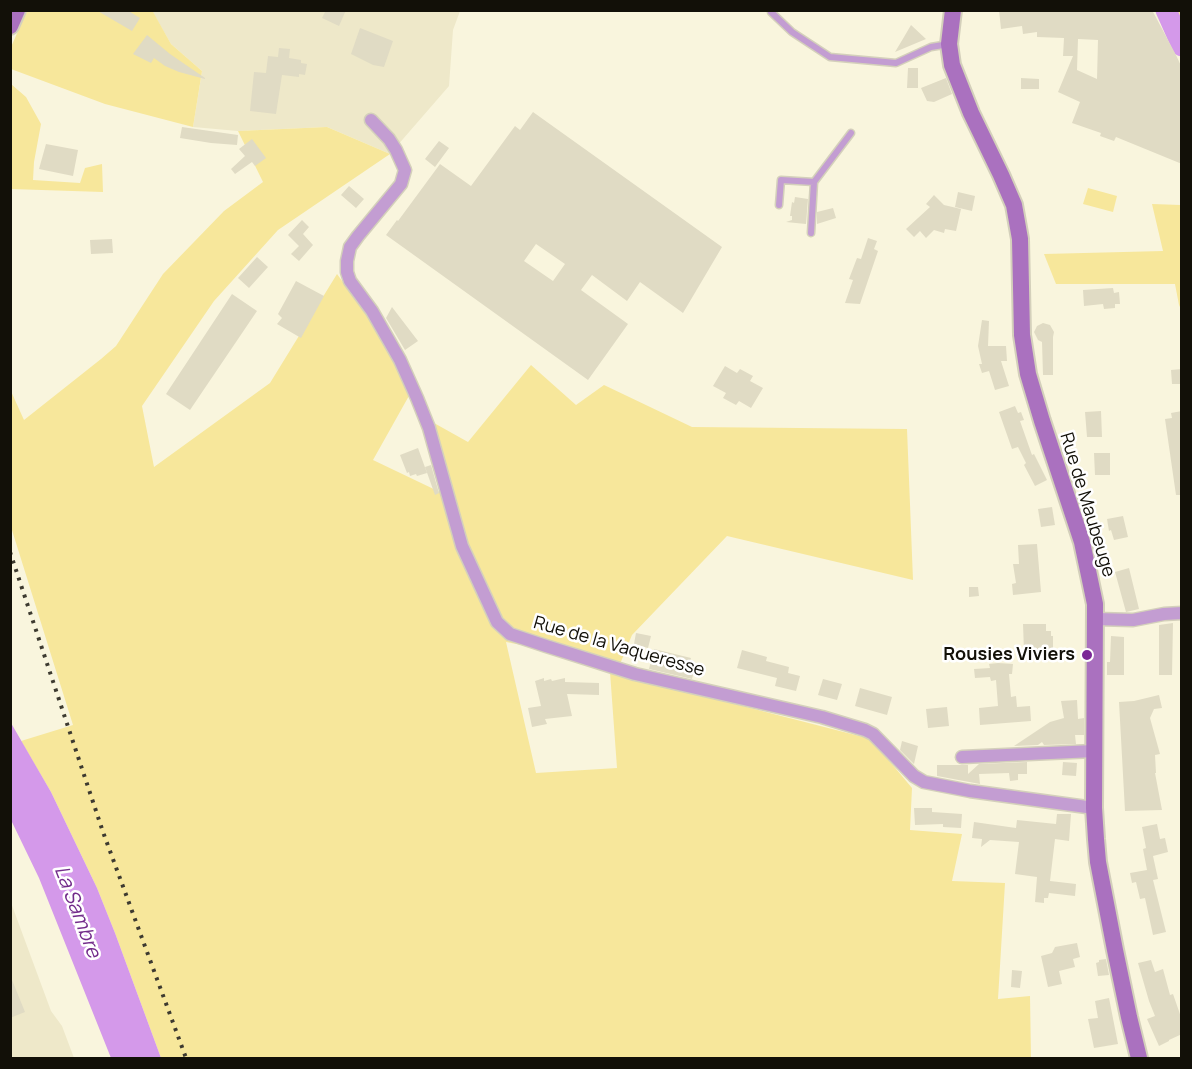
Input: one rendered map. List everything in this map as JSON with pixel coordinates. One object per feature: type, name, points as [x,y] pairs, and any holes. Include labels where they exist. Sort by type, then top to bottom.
[{"type":"street","points":[[10,26],[17,10]]},
{"type":"street","name":"Rue de Maubeuge","points":[[953,10],[949,44],[952,65],[982,139],[1014,206],[1020,239],[1022,335],[1028,375],[1082,542],[1094,594],[1096,618],[1094,808],[1098,862],[1126,1006],[1139,1059]]},
{"type":"street","name":"Rue de la Vaqueresse","points":[[371,120],[389,139],[405,170],[401,184],[350,247],[347,272],[350,281],[372,311],[400,360],[417,398],[429,428],[462,546],[497,622],[510,634],[635,674],[822,717],[865,730],[873,734],[914,776],[924,782],[1094,808]]},
{"type":"street","points":[[1096,618],[1133,620],[1182,613]]},
{"type":"street","points":[[962,757],[1094,751]]},
{"type":"lane","points":[[771,12],[792,32],[830,57],[896,63],[931,46],[949,44]]},
{"type":"lane","points":[[811,233],[814,182],[850,133]]},
{"type":"lane","points":[[779,205],[781,180],[814,182]]},
{"type":"shaded area","points":[[152,10],[171,44],[202,71],[193,127],[105,104],[11,69],[11,47],[27,11]]},
{"type":"shaded area","points":[[152,11],[460,11],[453,30],[449,86],[390,154],[327,127],[238,131],[193,127],[202,71],[171,44]]},
{"type":"shaded area","points":[[1157,11],[1181,11],[1181,57],[1171,35]]},
{"type":"shaded area","points":[[11,84],[26,97],[41,124],[33,180],[80,183],[85,168],[102,164],[103,192],[11,189]]},
{"type":"shaded area","points":[[327,127],[390,154],[278,230],[214,301],[142,406],[154,467],[270,383],[337,274],[381,334],[410,394],[373,460],[442,493],[434,423],[468,442],[531,365],[576,405],[604,385],[692,427],[907,429],[913,580],[727,536],[632,635],[620,664],[506,642],[536,773],[617,768],[610,672],[871,739],[912,788],[910,830],[962,834],[952,881],[1005,883],[998,999],[1030,996],[1031,1058],[161,1058],[97,888],[51,792],[21,741],[73,725],[11,527],[10,389],[24,420],[101,359],[116,346],[163,274],[224,211],[263,182],[238,131]]},
{"type":"shaded area","points":[[1088,188],[1117,196],[1113,212],[1083,204]]},
{"type":"shaded area","points":[[1152,204],[1181,205],[1181,309],[1175,284],[1056,284],[1044,254],[1163,251]]},
{"type":"shaded area","points":[[10,900],[51,1011],[62,1026],[74,1058],[11,1058]]},
{"type":"water","name":"La Sambre","points":[[11,723],[51,792],[97,888],[161,1058],[111,1058],[39,878],[11,820]]},
{"type":"building","points":[[96,10],[127,10],[140,18],[132,31]]},
{"type":"building","points":[[326,10],[346,10],[339,26],[322,18]]},
{"type":"building","points":[[999,10],[1152,10],[1182,68],[1182,164],[1116,137],[1114,141],[1100,136],[1101,133],[1072,123],[1080,102],[1058,92],[1073,56],[1063,56],[1064,38],[1037,37],[1037,32],[1023,34],[1022,26],[1001,29]],"holes":[[[1078,39],[1098,40],[1097,79],[1077,70]]]},
{"type":"building","points":[[911,25],[926,39],[895,52],[904,37]]},
{"type":"building","points":[[360,28],[393,41],[384,67],[373,65],[351,54]]},
{"type":"building","points":[[147,35],[205,79],[179,72],[154,58],[151,63],[133,54]]},
{"type":"building","points":[[279,48],[290,49],[289,58],[301,60],[301,63],[307,64],[305,75],[299,74],[299,77],[282,75],[276,114],[250,111],[254,72],[266,73],[268,56],[278,57]]},
{"type":"building","points":[[908,68],[918,68],[918,88],[907,88]]},
{"type":"building","points":[[946,78],[952,94],[934,102],[927,101],[921,88]]},
{"type":"building","points":[[1021,78],[1039,79],[1039,89],[1021,89]]},
{"type":"building","points":[[533,112],[722,247],[683,313],[640,282],[627,301],[592,275],[581,290],[628,324],[588,380],[386,235],[440,164],[471,186],[515,126],[520,130]],"holes":[[[536,244],[565,264],[553,281],[524,261]]]},
{"type":"building","points":[[182,127],[238,135],[237,145],[180,138]]},
{"type":"building","points":[[252,139],[266,158],[255,166],[252,162],[235,174],[231,169],[245,156],[239,149]]},
{"type":"building","points":[[439,141],[449,148],[435,167],[425,159]]},
{"type":"building","points":[[46,144],[78,150],[73,176],[39,169]]},
{"type":"building","points":[[349,186],[364,199],[356,208],[341,195]]},
{"type":"building","points":[[958,192],[975,196],[972,211],[955,207]]},
{"type":"building","points":[[934,195],[944,205],[961,209],[956,231],[945,229],[944,233],[934,230],[926,238],[920,231],[914,237],[906,229],[930,207],[926,204]]},
{"type":"building","points":[[795,197],[808,199],[806,224],[786,222],[792,220],[790,216]]},
{"type":"building","points":[[833,208],[836,218],[817,224],[817,212]]},
{"type":"building","points":[[302,220],[309,227],[303,234],[313,245],[299,261],[291,254],[299,246],[288,235]]},
{"type":"building","points":[[868,238],[877,241],[874,249],[878,251],[860,304],[845,303],[853,280],[849,279],[857,258],[861,259]]},
{"type":"building","points":[[112,239],[113,253],[91,254],[90,240]]},
{"type":"building","points":[[257,257],[268,267],[249,288],[238,278]]},
{"type":"building","points":[[296,281],[324,296],[301,338],[277,324],[282,318],[278,314]]},
{"type":"building","points":[[1113,288],[1114,293],[1119,292],[1120,304],[1115,304],[1115,308],[1104,309],[1103,304],[1084,306],[1083,290]]},
{"type":"building","points":[[232,294],[257,311],[190,410],[166,394]]},
{"type":"building","points":[[392,307],[418,341],[405,350],[386,318]]},
{"type":"building","points":[[982,320],[989,321],[988,346],[1006,346],[1007,361],[1001,361],[1009,386],[995,390],[989,371],[982,373],[978,346]]},
{"type":"building","points":[[1043,323],[1050,325],[1054,332],[1053,375],[1043,375],[1042,342],[1038,340],[1034,332],[1037,326]]},
{"type":"building","points":[[725,366],[737,373],[740,369],[753,376],[750,381],[763,388],[751,408],[739,401],[736,405],[723,398],[726,393],[713,386]]},
{"type":"building","points":[[1182,369],[1182,384],[1172,384],[1171,370]]},
{"type":"building","points":[[1015,406],[1018,413],[1021,412],[1024,420],[1020,421],[1032,455],[1034,454],[1047,480],[1035,486],[1018,447],[1012,449],[999,412]]},
{"type":"building","points":[[1101,411],[1102,437],[1087,437],[1085,412]]},
{"type":"building","points":[[1182,411],[1182,495],[1176,495],[1165,419],[1172,418],[1171,413]]},
{"type":"building","points":[[418,448],[427,473],[410,476],[400,455]]},
{"type":"building","points":[[1094,453],[1110,453],[1110,475],[1095,475]]},
{"type":"building","points":[[431,465],[439,493],[435,495],[425,467]]},
{"type":"building","points":[[1052,507],[1055,525],[1041,527],[1038,509]]},
{"type":"building","points":[[1123,516],[1128,537],[1114,540],[1111,530],[1109,531],[1107,519]]},
{"type":"building","points":[[1037,544],[1041,592],[1013,595],[1012,584],[1016,583],[1013,564],[1019,564],[1018,545]]},
{"type":"building","points":[[1129,568],[1139,609],[1126,612],[1115,572]]},
{"type":"building","points":[[969,587],[978,587],[979,596],[969,597]]},
{"type":"building","points":[[1173,623],[1172,675],[1159,675],[1159,625]]},
{"type":"building","points":[[1023,624],[1046,624],[1046,631],[1051,631],[1051,636],[1053,636],[1053,650],[1024,651]]},
{"type":"building","points":[[636,633],[651,636],[648,648],[634,644]]},
{"type":"building","points":[[1111,636],[1124,637],[1124,675],[1107,675]]},
{"type":"building","points":[[654,649],[691,658],[689,665],[695,667],[692,679],[649,669]]},
{"type":"building","points":[[742,650],[767,657],[766,661],[789,667],[788,673],[800,676],[796,691],[775,686],[777,678],[737,668]]},
{"type":"building","points":[[989,664],[1013,664],[1012,674],[1009,674],[1011,697],[1016,696],[1017,707],[1030,706],[1031,721],[980,725],[979,708],[998,706],[996,680],[991,681],[990,677],[975,678],[974,669],[990,668]]},
{"type":"building","points":[[544,678],[544,681],[565,678],[565,682],[599,683],[599,695],[567,694],[572,716],[545,719],[547,724],[532,727],[528,708],[541,706],[535,681]]},
{"type":"building","points":[[823,679],[842,684],[837,700],[818,695]]},
{"type":"building","points":[[860,688],[892,697],[887,715],[855,706]]},
{"type":"building","points":[[1159,695],[1162,708],[1154,709],[1150,718],[1160,754],[1155,755],[1155,773],[1162,810],[1125,811],[1119,702]]},
{"type":"building","points":[[1077,700],[1078,719],[1084,718],[1084,735],[1075,735],[1076,744],[1044,745],[1042,742],[1038,745],[1014,746],[1050,722],[1064,718],[1061,701]]},
{"type":"building","points":[[947,707],[949,726],[928,728],[926,709]]},
{"type":"building","points":[[902,741],[918,746],[914,764],[900,750]]},
{"type":"building","points":[[1027,762],[1027,774],[1018,774],[1018,780],[1010,781],[1009,773],[979,774],[980,784],[937,776],[937,765],[968,765],[968,774],[979,764]]},
{"type":"building","points":[[1063,762],[1077,763],[1076,776],[1062,775]]},
{"type":"building","points":[[914,808],[932,808],[932,812],[962,814],[961,828],[943,827],[943,824],[915,825]]},
{"type":"building","points":[[1057,814],[1071,814],[1069,841],[1055,839],[1050,881],[1076,884],[1075,896],[1049,893],[1048,898],[1044,898],[1044,903],[1035,902],[1037,877],[1015,874],[1019,842],[990,840],[981,847],[982,839],[972,838],[974,822],[1016,828],[1017,820],[1056,824]]},
{"type":"building","points":[[1157,824],[1160,839],[1165,838],[1168,852],[1153,856],[1158,879],[1153,880],[1166,932],[1153,935],[1145,898],[1140,899],[1136,882],[1132,883],[1130,873],[1147,870],[1142,827]]},
{"type":"building","points":[[1077,943],[1080,957],[1073,959],[1075,967],[1059,971],[1062,984],[1048,987],[1041,956],[1052,953],[1055,947]]},
{"type":"building","points":[[1106,959],[1109,975],[1098,976],[1096,963]]},
{"type":"building","points":[[1151,960],[1155,972],[1163,969],[1170,995],[1173,994],[1182,1020],[1182,1034],[1159,1046],[1147,1019],[1155,1016],[1138,963]]},
{"type":"building","points":[[1012,970],[1022,971],[1020,988],[1011,987]]},
{"type":"building","points":[[10,975],[25,1012],[10,1018]]},
{"type":"building","points":[[1109,998],[1118,1044],[1094,1048],[1088,1019],[1098,1018],[1095,1001]]},
{"type":"waterway","points":[[1166,10],[1182,46]]},
{"type":"railway","points":[[10,552],[103,832],[186,1058]]},
{"type":"place","name":"Rousies Viviers","points":[[1087,655]]}]
